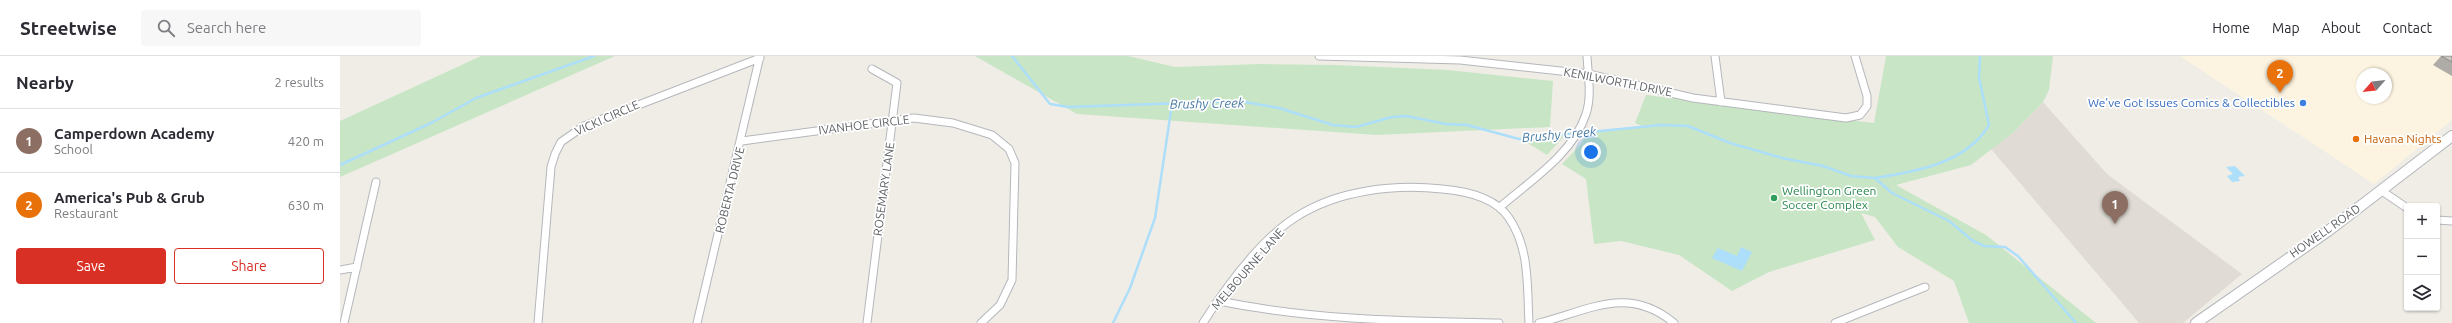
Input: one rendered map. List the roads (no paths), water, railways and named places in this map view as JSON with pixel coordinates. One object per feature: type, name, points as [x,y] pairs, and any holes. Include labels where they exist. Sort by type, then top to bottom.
[{"type":"main road","name":"HOWELL ROAD","points":[[2196,323],[2382,191],[2452,136]]},
{"type":"street","name":"KENILWORTH DRIVE","points":[[1319,56],[1460,58],[1588,74],[1721,102],[1846,118],[1860,115],[1866,110],[1867,96],[1855,56]]},
{"type":"street","points":[[1529,323],[1522,244],[1514,225],[1500,206],[1558,156],[1582,124],[1588,105],[1587,56]]},
{"type":"street","points":[[1715,56],[1721,102]]},
{"type":"street","name":"ROBERTA DRIVE","points":[[697,323],[742,141],[760,57]]},
{"type":"street","name":"VICKI CIRCLE","points":[[538,323],[551,166],[554,153],[559,145],[572,133],[604,117],[760,57]]},
{"type":"street","name":"ROSEMARY LANE","points":[[867,323],[893,121],[896,82],[872,69]]},
{"type":"street","name":"IVANHOE CIRCLE","points":[[742,141],[914,118],[964,125],[999,140],[1012,154],[1015,163],[1012,280],[1000,305],[981,323]]},
{"type":"street","points":[[344,323],[376,182]]},
{"type":"street","name":"MELBOURNE LANE","points":[[1203,323],[1247,266],[1287,224],[1308,210],[1337,198],[1371,190],[1428,188],[1471,194],[1500,206]]},
{"type":"street","points":[[2382,191],[2404,206]]},
{"type":"street","points":[[2440,220],[2452,221]]},
{"type":"street","points":[[340,270],[357,267]]},
{"type":"street","points":[[1835,323],[1925,287]]},
{"type":"street","points":[[1539,323],[1601,304],[1626,300],[1650,305],[1674,323]]},
{"type":"street","points":[[1219,301],[1283,314],[1364,321],[1499,323]]},
{"type":"water","points":[[2235,166],[2245,176],[2238,177],[2240,181],[2232,182],[2227,176],[2233,174],[2226,167]]},
{"type":"water","points":[[1741,247],[1752,252],[1742,271],[1712,258],[1718,248],[1737,256]]},
{"type":"waterway","points":[[340,165],[431,123],[476,98],[594,56]]},
{"type":"waterway","name":"Brushy Creek","points":[[1012,56],[1050,104],[1069,107],[1239,101],[1279,108],[1333,125],[1356,127],[1392,117],[1406,116],[1446,124],[1467,125],[1519,139],[1661,125],[1688,126],[1730,143],[1782,158],[1823,166],[1851,176],[1875,178]]},
{"type":"waterway","points":[[1875,178],[1907,173],[1939,164],[1968,148],[1979,138],[1989,125],[1979,77],[1980,56]]},
{"type":"waterway","points":[[1113,323],[1130,288],[1155,218],[1172,104]]},
{"type":"waterway","name":"Brushy Creek","points":[[1875,178],[1892,193],[1949,221],[1973,241],[1984,246],[2005,247],[2018,256],[2076,323]]},
{"type":"place","name":"America's Pub & Grub","points":[[2280,93]]},
{"type":"place","name":"We've Got Issues Comics & Collectibles","points":[[2303,103]]},
{"type":"place","name":"Havana Nights","points":[[2356,139]]},
{"type":"place","name":"Wellington Green Soccer Complex","points":[[1774,198]]},
{"type":"place","name":"Camperdown Academy","points":[[2115,224]]}]
